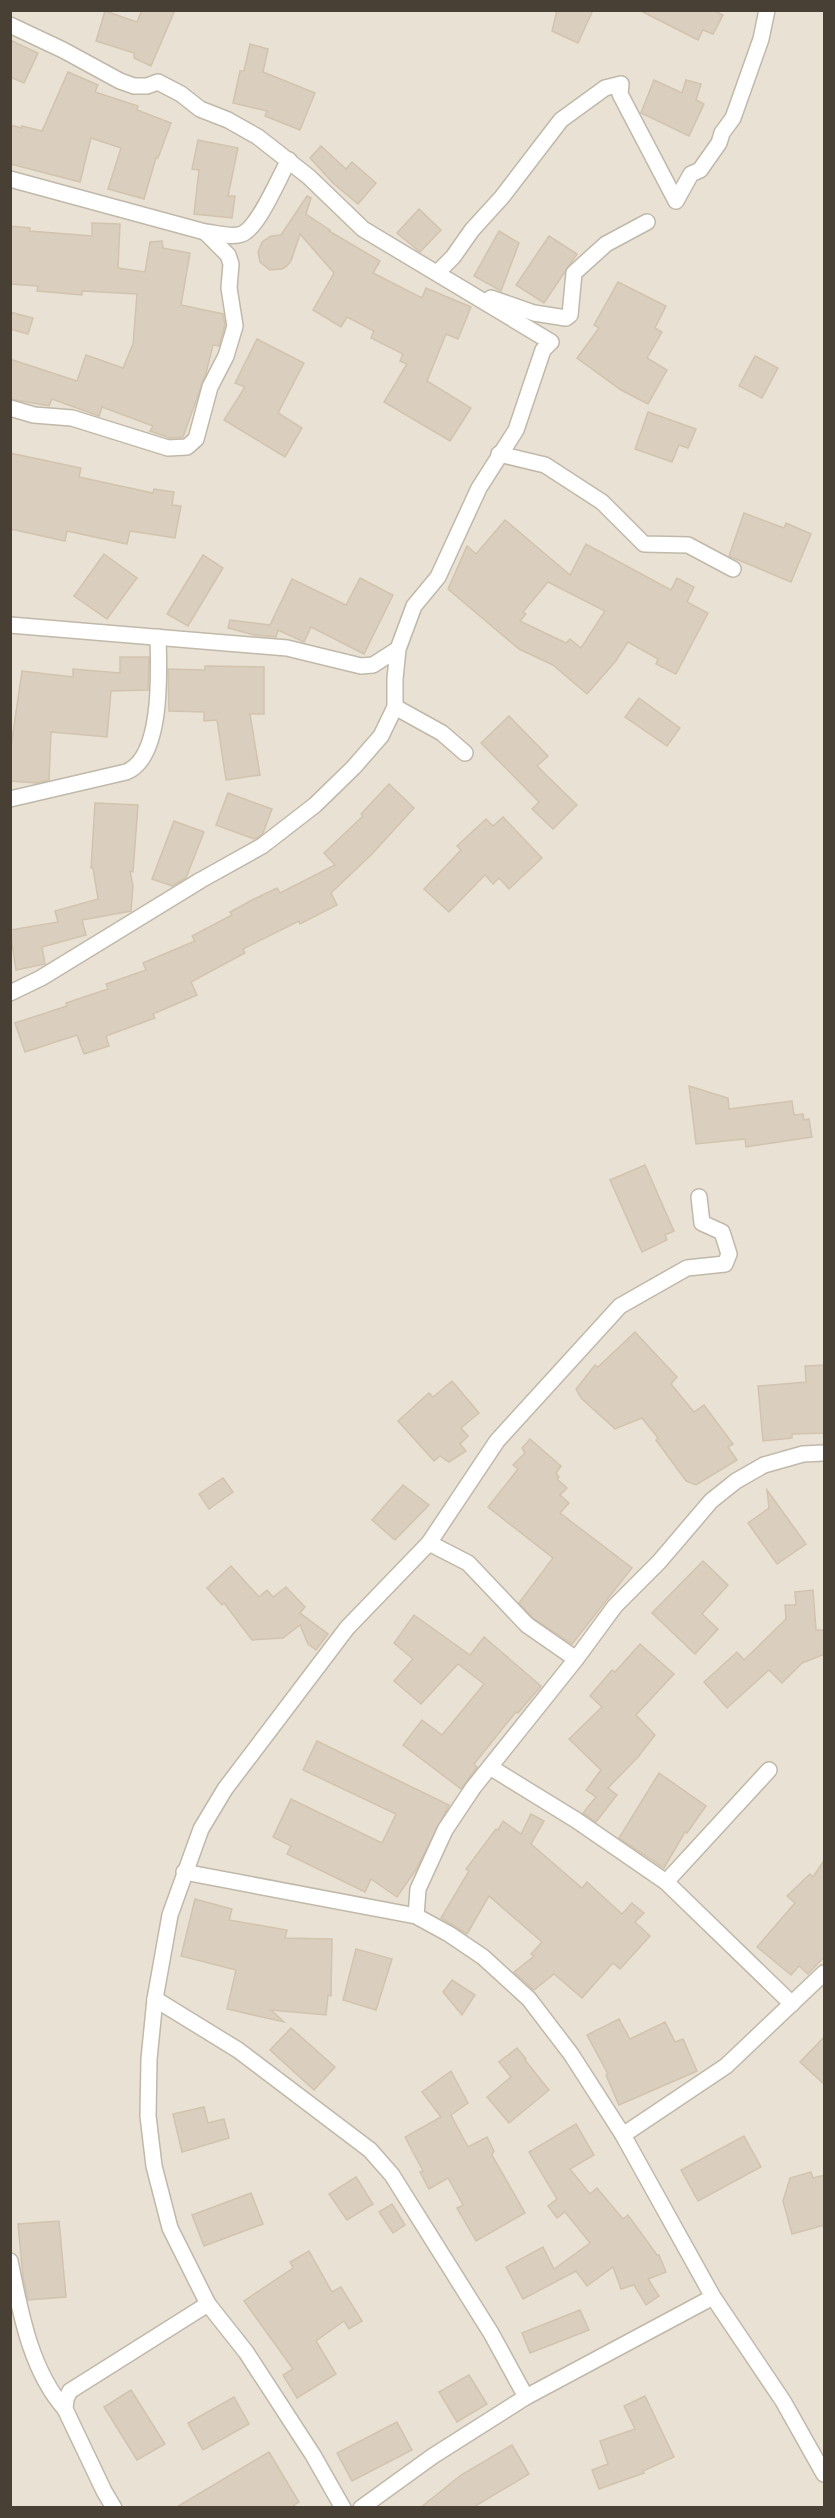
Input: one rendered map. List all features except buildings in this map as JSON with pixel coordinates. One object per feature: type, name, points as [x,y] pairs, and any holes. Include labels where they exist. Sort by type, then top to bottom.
[{"type":"street","points":[[436,273],[453,257],[561,120],[605,88],[613,85],[621,84],[621,94],[676,201],[691,174],[700,170],[733,118],[761,39],[767,10]]},
{"type":"street","points":[[10,25],[120,81],[134,86],[147,86],[158,82],[181,94],[200,109],[228,120],[258,137],[289,160],[363,229],[551,342],[543,350],[516,430],[479,488],[438,577],[414,606],[398,649],[395,707],[381,736],[354,767],[315,805],[261,846],[41,978],[10,993]]},
{"type":"street","points":[[10,179],[205,232],[234,235],[248,230],[259,218],[289,160]]},
{"type":"street","points":[[436,273],[472,290],[525,310],[566,318],[570,315],[574,273],[606,244],[647,222]]},
{"type":"street","points":[[10,408],[34,415],[72,418],[168,448],[187,447],[196,439],[210,387],[226,356],[235,326],[229,288],[231,264],[228,255],[205,232]]},
{"type":"street","points":[[452,279],[453,257]]},
{"type":"street","points":[[499,454],[544,465],[602,502],[644,544],[688,545],[733,569]]},
{"type":"street","points":[[10,625],[287,648],[340,662],[373,665],[395,679]]},
{"type":"street","points":[[10,799],[126,772],[140,763],[156,721],[158,637]]},
{"type":"street","points":[[373,665],[398,649]]},
{"type":"street","points":[[395,707],[442,733],[465,753]]},
{"type":"street","points":[[343,2508],[313,2455],[246,2352],[208,2304],[170,2228],[154,2166],[148,2116],[149,2059],[155,1999],[170,1915],[201,1829],[225,1789],[347,1628],[429,1543],[497,1440],[621,1306],[687,1268],[725,1264],[729,1254],[722,1232],[702,1223],[699,1197]]},
{"type":"street","points":[[416,1916],[418,1889],[437,1847],[473,1788],[576,1659],[615,1606],[659,1562],[711,1501],[736,1481],[764,1466],[803,1454],[825,1453]]},
{"type":"street","points":[[429,1543],[468,1563],[527,1625],[576,1659]]},
{"type":"street","points":[[490,1767],[576,1820],[666,1882],[792,2004]]},
{"type":"street","points":[[666,1882],[769,1770]]},
{"type":"street","points":[[184,1872],[416,1916],[449,1934],[483,1957],[530,1999],[571,2054],[623,2135],[713,2297],[783,2401],[825,2474]]},
{"type":"street","points":[[623,2135],[726,2066],[825,1973]]},
{"type":"street","points":[[155,1999],[237,2050],[370,2150],[392,2175],[479,2313],[526,2397]]},
{"type":"street","points":[[10,2261],[23,2326],[53,2395],[65,2409],[114,2508]]},
{"type":"street","points":[[361,2508],[433,2456],[526,2397],[713,2297]]},
{"type":"street","points":[[65,2409],[70,2391],[208,2304]]},
{"type":"shaded area","points":[[11,11],[824,11],[824,2507],[11,2507]]}]
